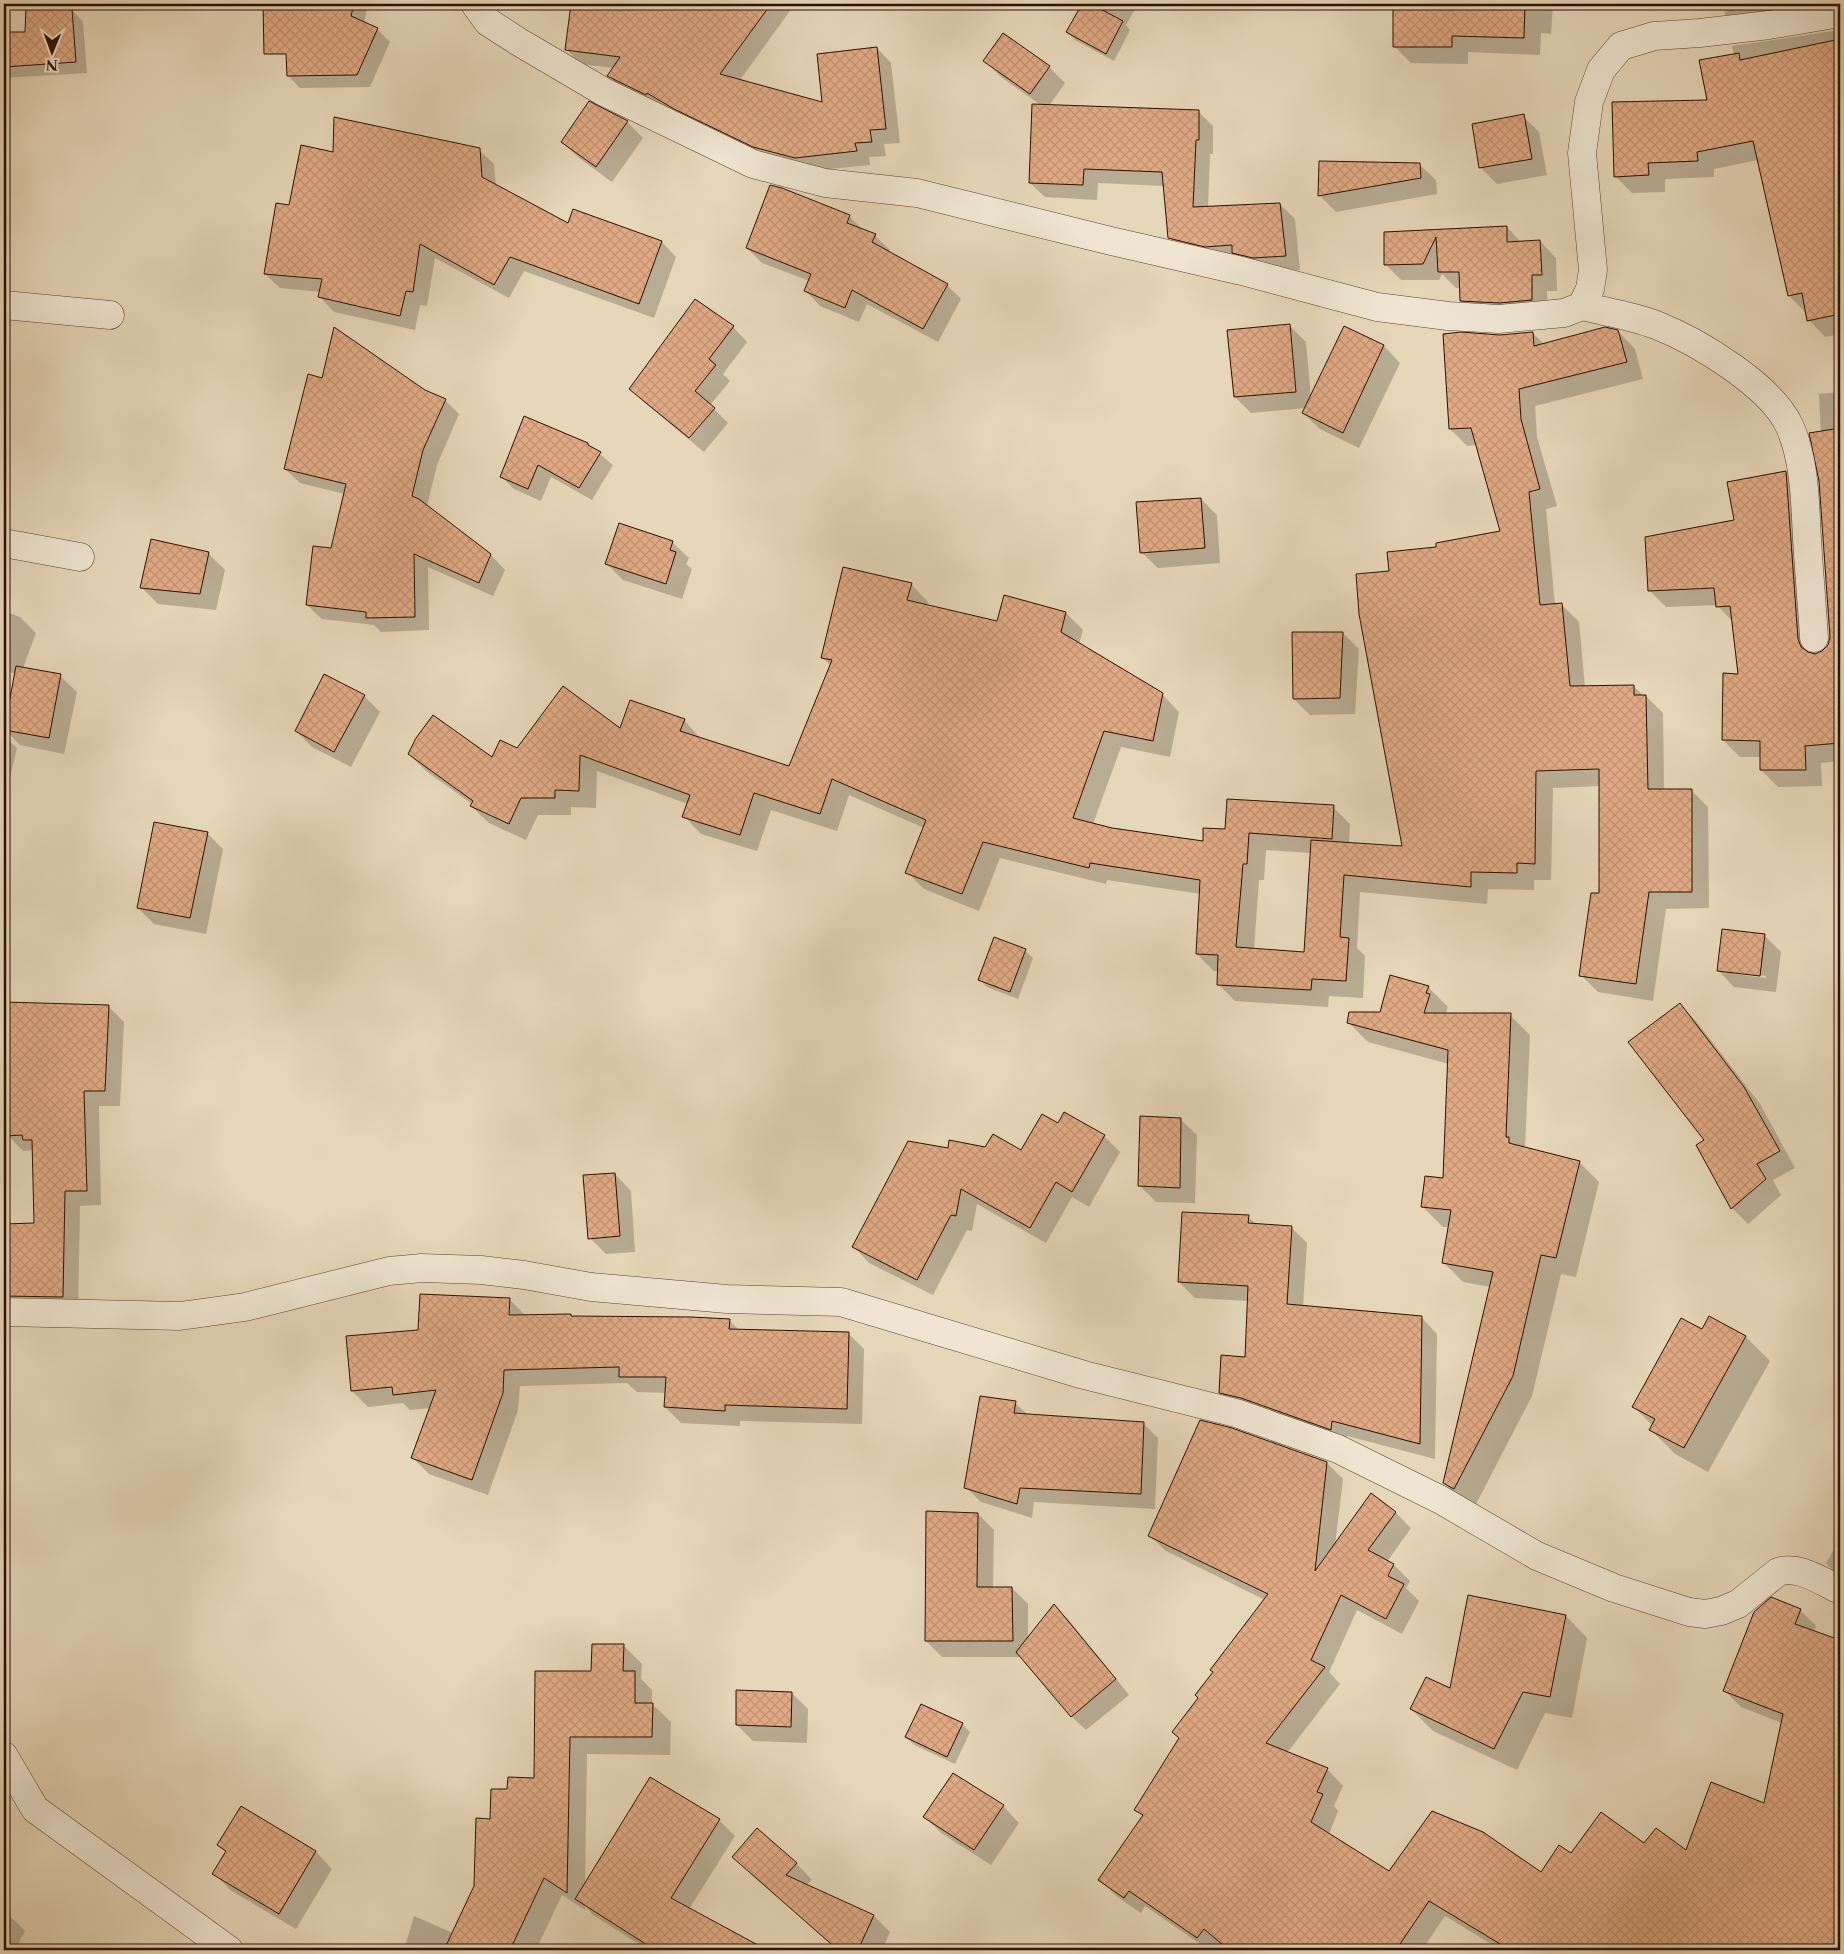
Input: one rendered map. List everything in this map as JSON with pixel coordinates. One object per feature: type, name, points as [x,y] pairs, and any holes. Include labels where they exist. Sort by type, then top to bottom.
[{"type":"street","points":[[475,4],[488,22],[604,92],[753,164],[825,183],[917,193],[1242,271],[1377,307],[1448,316],[1500,319],[1564,313],[1582,306],[1655,325],[1700,346],[1742,374],[1771,399],[1790,426],[1806,496],[1814,638]]},
{"type":"street","points":[[1582,306],[1590,289],[1593,270],[1582,154],[1589,102],[1601,70],[1621,46],[1654,36],[1700,34],[1840,13]]},
{"type":"street","points":[[4,305],[110,315]]},
{"type":"street","points":[[4,543],[80,557]]},
{"type":"street","points":[[4,1312],[180,1316],[245,1307],[389,1271],[422,1268],[490,1271],[592,1287],[718,1298],[841,1302],[1084,1375],[1236,1413],[1338,1449],[1441,1500],[1536,1556],[1614,1588],[1689,1612],[1705,1614],[1721,1611],[1738,1604],[1778,1572],[1785,1570],[1801,1571],[1840,1590]]},
{"type":"street","points":[[4,1756],[35,1809],[229,1950]]},
{"type":"building","points":[[263,4],[354,4],[351,16],[378,28],[357,75],[287,76],[286,54],[264,54]]},
{"type":"building","points":[[571,4],[771,4],[720,74],[822,102],[817,54],[877,47],[886,129],[870,130],[872,142],[855,143],[857,151],[795,158],[753,147],[674,109],[647,93],[646,95],[607,76],[620,57],[565,50]]},
{"type":"building","points":[[1082,4],[1091,4],[1123,21],[1106,54],[1066,32]]},
{"type":"building","points":[[1393,4],[1525,4],[1524,38],[1452,36],[1452,47],[1393,47]]},
{"type":"building","points":[[26,7],[72,9],[76,62],[4,67],[4,32],[25,32]]},
{"type":"building","points":[[1003,33],[1050,66],[1030,94],[983,61]]},
{"type":"building","points":[[1840,39],[1840,314],[1807,321],[1802,293],[1788,296],[1753,141],[1697,152],[1698,161],[1648,163],[1649,175],[1614,177],[1612,102],[1707,100],[1699,60],[1739,53],[1740,60]]},
{"type":"building","points":[[589,101],[628,121],[596,167],[561,142]]},
{"type":"building","points":[[1032,104],[1199,110],[1199,140],[1196,140],[1193,207],[1280,203],[1286,256],[1253,258],[1232,253],[1232,245],[1205,247],[1168,238],[1162,172],[1084,169],[1083,185],[1029,183]]},
{"type":"building","points":[[1524,114],[1532,159],[1479,168],[1472,124]]},
{"type":"building","points":[[334,117],[480,148],[482,177],[568,223],[573,209],[662,241],[639,304],[510,257],[494,285],[420,244],[413,292],[406,291],[400,316],[318,297],[322,279],[264,274],[276,203],[289,205],[301,145],[333,152]]},
{"type":"building","points":[[1319,161],[1420,163],[1421,178],[1318,196]]},
{"type":"building","points":[[770,185],[850,215],[847,223],[876,234],[872,242],[948,284],[923,329],[852,290],[845,308],[804,291],[811,274],[746,248]]},
{"type":"building","points":[[1507,226],[1507,242],[1540,240],[1542,275],[1532,275],[1532,300],[1499,303],[1460,301],[1459,272],[1438,272],[1436,237],[1423,264],[1384,265],[1384,232]]},
{"type":"building","points":[[695,299],[734,326],[709,359],[716,365],[695,391],[715,408],[689,438],[629,389]]},
{"type":"building","points":[[1290,324],[1296,392],[1234,397],[1227,330]]},
{"type":"building","points":[[1344,326],[1384,345],[1343,433],[1302,413]]},
{"type":"building","points":[[334,327],[425,390],[446,399],[423,450],[412,496],[419,499],[491,554],[479,583],[414,554],[415,617],[366,618],[366,612],[306,605],[313,546],[331,548],[346,484],[284,469],[308,374],[322,378]]},
{"type":"building","points":[[1605,327],[1618,330],[1627,362],[1519,389],[1521,419],[1540,489],[1529,492],[1540,605],[1562,603],[1570,686],[1634,685],[1634,695],[1646,695],[1648,789],[1692,789],[1692,892],[1649,892],[1636,984],[1579,976],[1591,893],[1599,893],[1599,769],[1536,771],[1535,864],[1517,863],[1517,873],[1471,872],[1471,887],[1344,875],[1340,937],[1349,938],[1346,981],[1312,979],[1311,990],[1217,985],[1218,955],[1196,954],[1200,880],[1090,863],[1089,868],[983,842],[962,894],[905,873],[926,820],[832,779],[820,814],[754,793],[740,835],[682,817],[690,795],[580,755],[579,791],[555,790],[555,798],[521,798],[509,824],[470,806],[473,801],[408,754],[416,738],[433,715],[492,757],[500,740],[517,748],[563,686],[620,728],[630,700],[685,719],[680,731],[789,766],[832,660],[821,658],[843,567],[912,583],[907,600],[997,621],[1004,595],[1066,612],[1061,632],[1163,693],[1153,741],[1104,731],[1073,818],[1112,828],[1203,841],[1203,828],[1225,829],[1227,799],[1334,805],[1332,839],[1249,833],[1247,864],[1243,864],[1236,947],[1304,952],[1311,840],[1402,846],[1359,614],[1356,574],[1389,571],[1387,552],[1436,547],[1436,543],[1500,531],[1471,428],[1449,429],[1443,334],[1461,332],[1500,335],[1533,332],[1534,346]]},
{"type":"building","points":[[524,416],[588,443],[588,445],[601,452],[579,488],[538,465],[528,489],[500,477]]},
{"type":"building","points":[[1840,428],[1840,743],[1805,746],[1806,770],[1760,770],[1760,741],[1722,740],[1723,673],[1738,674],[1730,606],[1716,607],[1714,588],[1648,591],[1645,537],[1734,520],[1727,482],[1786,471],[1798,639],[1801,647],[1808,652],[1815,654],[1822,651],[1828,645],[1830,637],[1819,481],[1809,433]]},
{"type":"building","points":[[1201,498],[1205,548],[1140,553],[1136,502]]},
{"type":"building","points":[[619,523],[673,541],[670,550],[676,552],[666,584],[605,564]]},
{"type":"building","points":[[151,539],[209,552],[200,594],[140,588]]},
{"type":"building","points":[[1292,632],[1343,632],[1340,698],[1293,699]]},
{"type":"building","points":[[16,666],[61,674],[49,738],[4,730]]},
{"type":"building","points":[[324,674],[365,695],[334,752],[295,731]]},
{"type":"building","points":[[154,822],[208,832],[190,918],[137,908]]},
{"type":"building","points":[[1722,929],[1765,934],[1760,976],[1717,971]]},
{"type":"building","points":[[994,937],[1026,949],[1010,992],[978,980]]},
{"type":"building","points":[[1390,975],[1429,986],[1426,993],[1430,994],[1424,1013],[1511,1013],[1506,1137],[1509,1137],[1509,1143],[1580,1161],[1556,1258],[1541,1255],[1513,1376],[1454,1489],[1443,1483],[1493,1272],[1442,1263],[1451,1210],[1421,1207],[1425,1176],[1443,1178],[1448,1050],[1347,1023],[1349,1012],[1380,1012]]},
{"type":"building","points":[[4,1002],[109,1005],[105,1091],[84,1091],[87,1191],[65,1191],[63,1297],[4,1296],[4,1224],[34,1223],[32,1140],[23,1140],[22,1135],[6,1136]]},
{"type":"building","points":[[1680,1003],[1744,1087],[1780,1151],[1757,1164],[1766,1179],[1731,1209],[1696,1145],[1704,1140],[1628,1042]]},
{"type":"building","points":[[1064,1112],[1105,1135],[1072,1192],[1056,1182],[1030,1228],[961,1189],[956,1216],[951,1215],[917,1280],[852,1247],[908,1141],[948,1148],[949,1140],[985,1147],[993,1134],[1021,1150],[1042,1114],[1058,1123]]},
{"type":"building","points":[[1140,1116],[1181,1118],[1180,1188],[1138,1186]]},
{"type":"building","points":[[615,1173],[620,1236],[588,1239],[583,1175]]},
{"type":"building","points":[[1182,1212],[1249,1215],[1248,1223],[1292,1226],[1287,1304],[1422,1316],[1420,1444],[1332,1421],[1331,1430],[1241,1398],[1219,1393],[1221,1355],[1245,1357],[1248,1286],[1178,1282]]},
{"type":"building","points":[[420,1294],[510,1298],[509,1315],[571,1314],[571,1316],[691,1317],[730,1319],[729,1329],[849,1332],[847,1409],[725,1405],[725,1411],[664,1407],[666,1377],[619,1377],[619,1367],[504,1370],[503,1393],[472,1480],[411,1458],[436,1390],[393,1395],[392,1387],[351,1391],[346,1336],[418,1330]]},
{"type":"building","points":[[1709,1316],[1746,1336],[1684,1448],[1649,1430],[1655,1419],[1632,1407],[1681,1318],[1702,1329]]},
{"type":"building","points":[[980,1396],[1016,1401],[1014,1413],[1144,1422],[1141,1494],[1020,1488],[1017,1504],[964,1488]]},
{"type":"building","points":[[1200,1420],[1232,1428],[1327,1462],[1315,1571],[1371,1493],[1396,1512],[1368,1550],[1394,1564],[1388,1576],[1404,1584],[1386,1619],[1341,1595],[1311,1660],[1325,1667],[1266,1743],[1328,1768],[1317,1792],[1323,1794],[1311,1822],[1389,1871],[1432,1811],[1483,1832],[1541,1872],[1559,1845],[1571,1853],[1601,1812],[1644,1843],[1656,1828],[1686,1850],[1711,1782],[1764,1803],[1783,1714],[1723,1691],[1754,1612],[1771,1597],[1801,1609],[1795,1624],[1840,1640],[1840,1950],[1510,1950],[1429,1901],[1396,1950],[1229,1950],[1204,1929],[1197,1938],[1129,1891],[1124,1898],[1098,1880],[1143,1815],[1134,1810],[1179,1738],[1172,1732],[1198,1698],[1195,1695],[1213,1672],[1210,1670],[1268,1594],[1148,1536]]},
{"type":"building","points":[[926,1511],[978,1513],[977,1587],[1012,1587],[1013,1641],[925,1641]]},
{"type":"building","points":[[1468,1595],[1566,1615],[1550,1697],[1523,1692],[1494,1749],[1410,1709],[1426,1677],[1450,1688]]},
{"type":"building","points":[[1054,1604],[1116,1679],[1071,1717],[1016,1652]]},
{"type":"building","points":[[592,1644],[624,1644],[623,1671],[635,1671],[635,1703],[653,1703],[652,1737],[570,1737],[567,1893],[544,1878],[510,1950],[444,1950],[474,1886],[476,1818],[490,1819],[491,1789],[507,1789],[508,1777],[534,1778],[535,1671],[591,1671]]},
{"type":"building","points":[[736,1690],[792,1692],[791,1727],[736,1725]]},
{"type":"building","points":[[921,1704],[963,1723],[947,1757],[905,1737]]},
{"type":"building","points":[[953,1773],[1004,1805],[974,1850],[923,1817]]},
{"type":"building","points":[[650,1777],[720,1819],[671,1898],[767,1950],[655,1950],[575,1899]]},
{"type":"building","points":[[241,1806],[316,1851],[279,1914],[212,1874],[226,1851],[217,1845]]},
{"type":"building","points":[[757,1828],[797,1863],[786,1875],[874,1915],[858,1950],[838,1950],[732,1857]]}]
